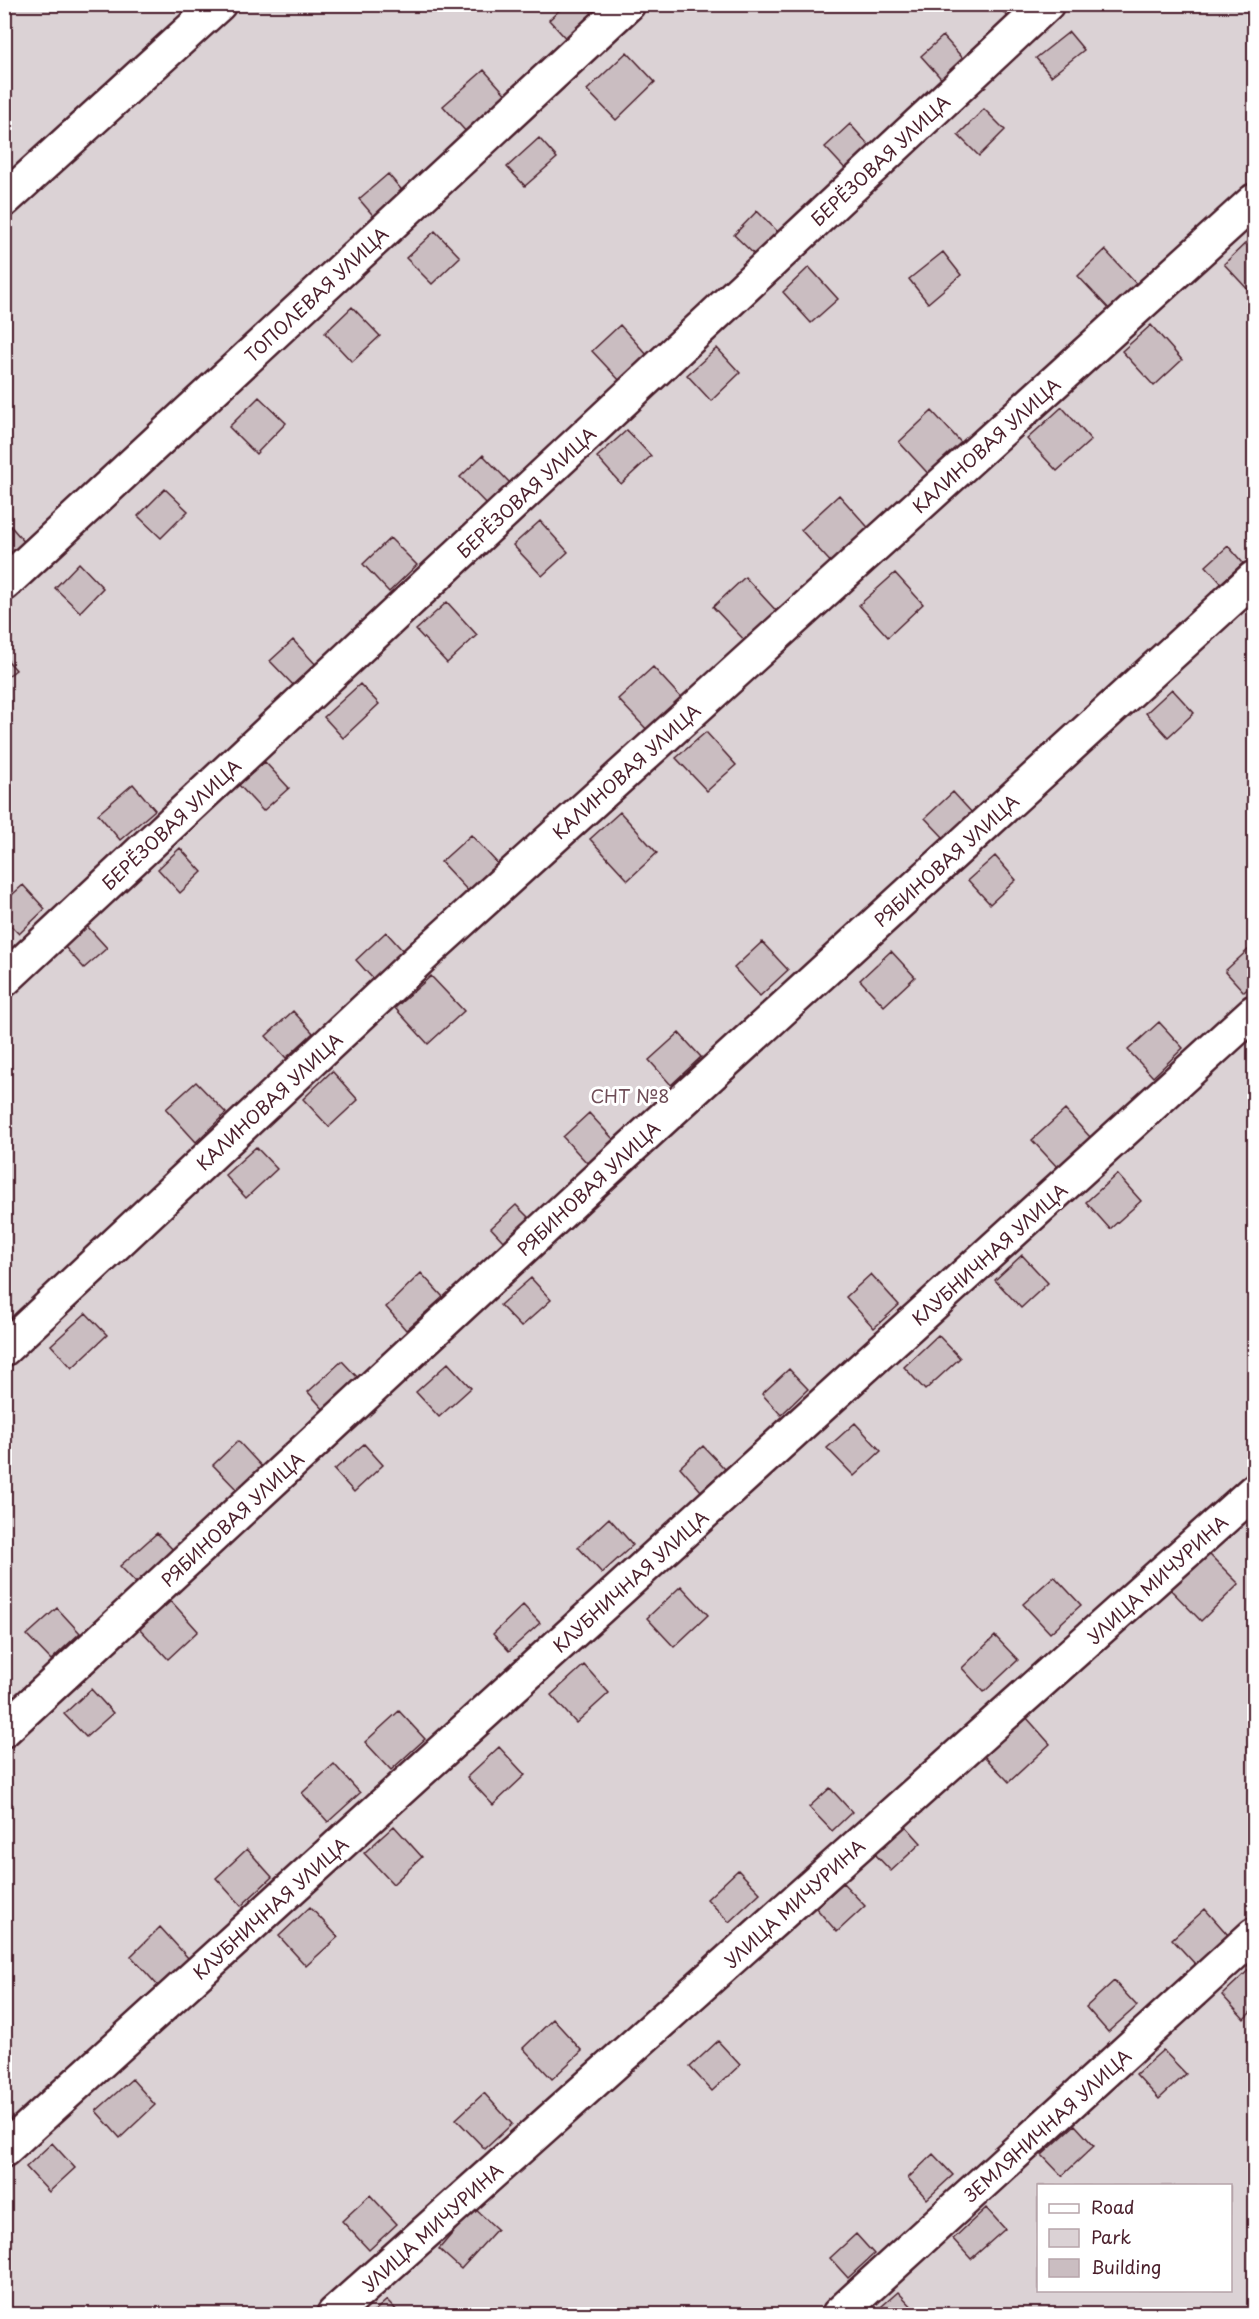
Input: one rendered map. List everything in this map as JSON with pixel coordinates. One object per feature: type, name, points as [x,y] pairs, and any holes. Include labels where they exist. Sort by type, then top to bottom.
[{"type":"street","points":[[4,200],[219,4]]},
{"type":"street","name":"ТОПОЛЕВАЯ УЛИЦА","points":[[4,584],[628,4]]},
{"type":"street","name":"БЕРЁЗОВАЯ УЛИЦА","points":[[4,980],[1047,4]]},
{"type":"street","name":"КАЛИНОВАЯ УЛИЦА","points":[[4,1348],[427,952],[1254,201]]},
{"type":"street","name":"РЯБИНОВАЯ УЛИЦА","points":[[4,1730],[632,1147],[1254,578]]},
{"type":"street","name":"КЛУБНИЧНАЯ УЛИЦА","points":[[4,2150],[1254,1012]]},
{"type":"street","name":"УЛИЦА МИЧУРИНА","points":[[334,2314],[1254,1491]]},
{"type":"street","name":"ЗЕМЛЯНИЧНАЯ УЛИЦА","points":[[839,2314],[1254,1935]]},
{"type":"green space","name":"СНТ №8","points":[[5,5],[1254,5],[1254,2314],[5,2314]]},
{"type":"building","points":[[566,4],[585,4],[597,19],[570,43],[549,20]]},
{"type":"building","points":[[996,4],[1028,4],[1011,20]]},
{"type":"building","points":[[1069,32],[1084,50],[1051,76],[1036,58]]},
{"type":"building","points":[[943,36],[968,64],[946,84],[921,56]]},
{"type":"building","points":[[627,52],[655,82],[616,120],[587,90]]},
{"type":"building","points":[[484,70],[509,98],[468,134],[443,106]]},
{"type":"building","points":[[984,109],[1005,130],[979,156],[958,135]]},
{"type":"building","points":[[850,124],[874,151],[850,174],[825,147]]},
{"type":"building","points":[[539,138],[557,158],[525,186],[507,167]]},
{"type":"building","points":[[388,174],[406,195],[377,220],[359,199]]},
{"type":"building","points":[[757,211],[781,235],[758,258],[734,235]]},
{"type":"building","points":[[435,231],[460,257],[432,284],[406,258]]},
{"type":"building","points":[[1254,235],[1254,292],[1252,294],[1224,264]]},
{"type":"building","points":[[1105,250],[1140,288],[1113,313],[1078,276]]},
{"type":"building","points":[[943,252],[961,275],[928,303],[909,279]]},
{"type":"building","points":[[809,267],[838,299],[811,323],[783,292]]},
{"type":"building","points":[[352,307],[380,336],[352,362],[325,333]]},
{"type":"building","points":[[620,325],[648,356],[621,382],[592,351]]},
{"type":"building","points":[[1151,325],[1182,360],[1154,386],[1122,351]]},
{"type":"building","points":[[717,348],[740,373],[711,401],[687,375]]},
{"type":"building","points":[[259,397],[286,423],[256,454],[229,427]]},
{"type":"building","points":[[1062,407],[1091,440],[1057,471],[1027,439]]},
{"type":"building","points":[[932,411],[967,449],[934,480],[899,442]]},
{"type":"building","points":[[627,430],[651,456],[621,484],[597,457]]},
{"type":"building","points":[[483,455],[511,484],[489,507],[460,477]]},
{"type":"building","points":[[165,489],[188,511],[161,538],[138,516]]},
{"type":"building","points":[[839,495],[874,534],[836,568],[801,530]]},
{"type":"building","points":[[540,521],[568,552],[542,576],[513,545]]},
{"type":"building","points":[[7,522],[27,545],[4,565],[4,524]]},
{"type":"building","points":[[390,538],[417,565],[389,592],[363,564]]},
{"type":"building","points":[[1228,546],[1243,563],[1221,583],[1206,566]]},
{"type":"building","points":[[79,563],[103,588],[80,612],[55,588]]},
{"type":"building","points":[[895,573],[923,604],[888,637],[859,605]]},
{"type":"building","points":[[745,577],[781,616],[749,645],[713,607]]},
{"type":"building","points":[[447,602],[477,635],[447,663],[416,630]]},
{"type":"building","points":[[293,640],[319,668],[297,689],[270,661]]},
{"type":"building","points":[[4,656],[16,670],[4,679]]},
{"type":"building","points":[[653,667],[685,702],[651,734],[618,699]]},
{"type":"building","points":[[360,684],[379,704],[343,738],[324,717]]},
{"type":"building","points":[[1172,689],[1194,713],[1168,737],[1146,713]]},
{"type":"building","points":[[706,732],[736,765],[707,791],[676,758]]},
{"type":"building","points":[[265,762],[289,788],[263,811],[239,785]]},
{"type":"building","points":[[133,784],[155,810],[120,840],[98,814]]},
{"type":"building","points":[[953,792],[973,814],[945,839],[925,818]]},
{"type":"building","points":[[620,812],[657,853],[628,880],[590,839]]},
{"type":"building","points":[[471,835],[500,866],[470,893],[441,862]]},
{"type":"building","points":[[180,848],[202,872],[180,893],[158,869]]},
{"type":"building","points":[[995,856],[1016,880],[990,904],[968,880]]},
{"type":"building","points":[[23,885],[45,909],[19,934],[4,919],[4,902]]},
{"type":"building","points":[[86,925],[107,948],[84,968],[64,946]]},
{"type":"building","points":[[386,932],[404,952],[374,980],[356,960]]},
{"type":"building","points":[[762,942],[788,970],[760,996],[734,968]]},
{"type":"building","points":[[1250,948],[1254,953],[1254,983],[1244,992],[1225,971]]},
{"type":"building","points":[[891,951],[915,977],[884,1006],[860,980]]},
{"type":"building","points":[[431,976],[464,1011],[428,1044],[395,1008]]},
{"type":"building","points":[[293,1011],[313,1033],[286,1058],[266,1036]]},
{"type":"building","points":[[1159,1022],[1183,1048],[1153,1077],[1128,1050]]},
{"type":"building","points":[[679,1033],[701,1057],[671,1085],[649,1060]]},
{"type":"building","points":[[332,1071],[358,1100],[329,1127],[303,1099]]},
{"type":"building","points":[[196,1082],[226,1113],[196,1142],[166,1109]]},
{"type":"building","points":[[1065,1110],[1091,1138],[1058,1168],[1032,1140]]},
{"type":"building","points":[[589,1113],[614,1140],[588,1164],[563,1137]]},
{"type":"building","points":[[256,1147],[277,1169],[246,1198],[225,1175]]},
{"type":"building","points":[[1117,1174],[1141,1201],[1110,1229],[1086,1202]]},
{"type":"building","points":[[516,1205],[530,1219],[504,1242],[491,1228]]},
{"type":"building","points":[[1022,1255],[1048,1283],[1021,1308],[995,1280]]},
{"type":"building","points":[[421,1273],[443,1297],[406,1330],[386,1307]]},
{"type":"building","points":[[871,1274],[899,1305],[874,1328],[846,1297]]},
{"type":"building","points":[[531,1278],[551,1300],[521,1327],[500,1305]]},
{"type":"building","points":[[86,1313],[107,1335],[72,1368],[51,1345]]},
{"type":"building","points":[[938,1335],[960,1358],[925,1390],[904,1367]]},
{"type":"building","points":[[342,1361],[359,1379],[325,1411],[308,1392]]},
{"type":"building","points":[[448,1363],[471,1388],[439,1417],[416,1392]]},
{"type":"building","points":[[789,1369],[808,1389],[781,1415],[762,1394]]},
{"type":"building","points":[[855,1423],[881,1451],[854,1476],[827,1448]]},
{"type":"building","points":[[238,1441],[263,1468],[238,1491],[213,1465]]},
{"type":"building","points":[[364,1444],[383,1465],[354,1492],[334,1470]]},
{"type":"building","points":[[703,1446],[725,1469],[701,1491],[680,1467]]},
{"type":"building","points":[[609,1518],[633,1545],[602,1573],[578,1547]]},
{"type":"building","points":[[157,1533],[176,1553],[139,1586],[120,1566]]},
{"type":"building","points":[[1206,1551],[1239,1584],[1201,1621],[1169,1588]]},
{"type":"building","points":[[1054,1576],[1081,1605],[1050,1633],[1023,1604]]},
{"type":"building","points":[[681,1586],[708,1615],[674,1647],[647,1618]]},
{"type":"building","points":[[171,1601],[198,1631],[168,1659],[140,1629]]},
{"type":"building","points":[[523,1605],[540,1623],[509,1651],[493,1634]]},
{"type":"building","points":[[57,1608],[80,1633],[51,1660],[27,1635]]},
{"type":"building","points":[[995,1636],[1018,1660],[984,1692],[962,1668]]},
{"type":"building","points":[[584,1665],[609,1693],[576,1723],[551,1695]]},
{"type":"building","points":[[91,1689],[113,1713],[86,1737],[64,1714]]},
{"type":"building","points":[[399,1711],[425,1739],[391,1770],[365,1742]]},
{"type":"building","points":[[1026,1717],[1050,1744],[1009,1782],[984,1756]]},
{"type":"building","points":[[499,1747],[525,1775],[493,1805],[467,1777]]},
{"type":"building","points":[[334,1764],[360,1793],[328,1822],[302,1793]]},
{"type":"building","points":[[830,1788],[852,1812],[832,1831],[809,1807]]},
{"type":"building","points":[[4,1796],[13,1805],[4,1813]]},
{"type":"building","points":[[904,1824],[921,1843],[891,1871],[873,1852]]},
{"type":"building","points":[[394,1826],[422,1857],[393,1884],[364,1853]]},
{"type":"building","points":[[247,1849],[272,1877],[241,1906],[216,1878]]},
{"type":"building","points":[[738,1870],[760,1893],[729,1922],[707,1899]]},
{"type":"building","points":[[843,1883],[865,1906],[837,1932],[816,1908]]},
{"type":"building","points":[[310,1907],[338,1937],[306,1966],[279,1936]]},
{"type":"building","points":[[1205,1909],[1228,1935],[1196,1965],[1172,1939]]},
{"type":"building","points":[[160,1927],[189,1959],[159,1987],[131,1956]]},
{"type":"building","points":[[1254,1965],[1254,2009],[1244,2019],[1222,1995]]},
{"type":"building","points":[[1114,1981],[1137,2006],[1108,2032],[1086,2007]]},
{"type":"building","points":[[553,2019],[582,2051],[552,2079],[523,2048]]},
{"type":"building","points":[[718,2041],[740,2065],[712,2091],[690,2067]]},
{"type":"building","points":[[1163,2050],[1186,2074],[1159,2099],[1136,2074]]},
{"type":"building","points":[[132,2079],[155,2105],[120,2138],[96,2111]]},
{"type":"building","points":[[484,2093],[512,2124],[485,2149],[456,2119]]},
{"type":"building","points":[[1075,2125],[1094,2146],[1062,2176],[1042,2155]]},
{"type":"building","points":[[52,2143],[75,2168],[49,2192],[26,2167]]},
{"type":"building","points":[[933,2154],[953,2175],[927,2199],[908,2178]]},
{"type":"building","points":[[370,2195],[397,2224],[369,2250],[342,2221]]},
{"type":"building","points":[[474,2208],[497,2229],[461,2269],[439,2249]]},
{"type":"building","points":[[986,2208],[1005,2229],[971,2259],[953,2239]]},
{"type":"building","points":[[856,2234],[874,2254],[848,2278],[830,2258]]},
{"type":"building","points":[[898,2292],[919,2314],[874,2313]]},
{"type":"building","points":[[387,2300],[400,2314],[371,2314]]}]
